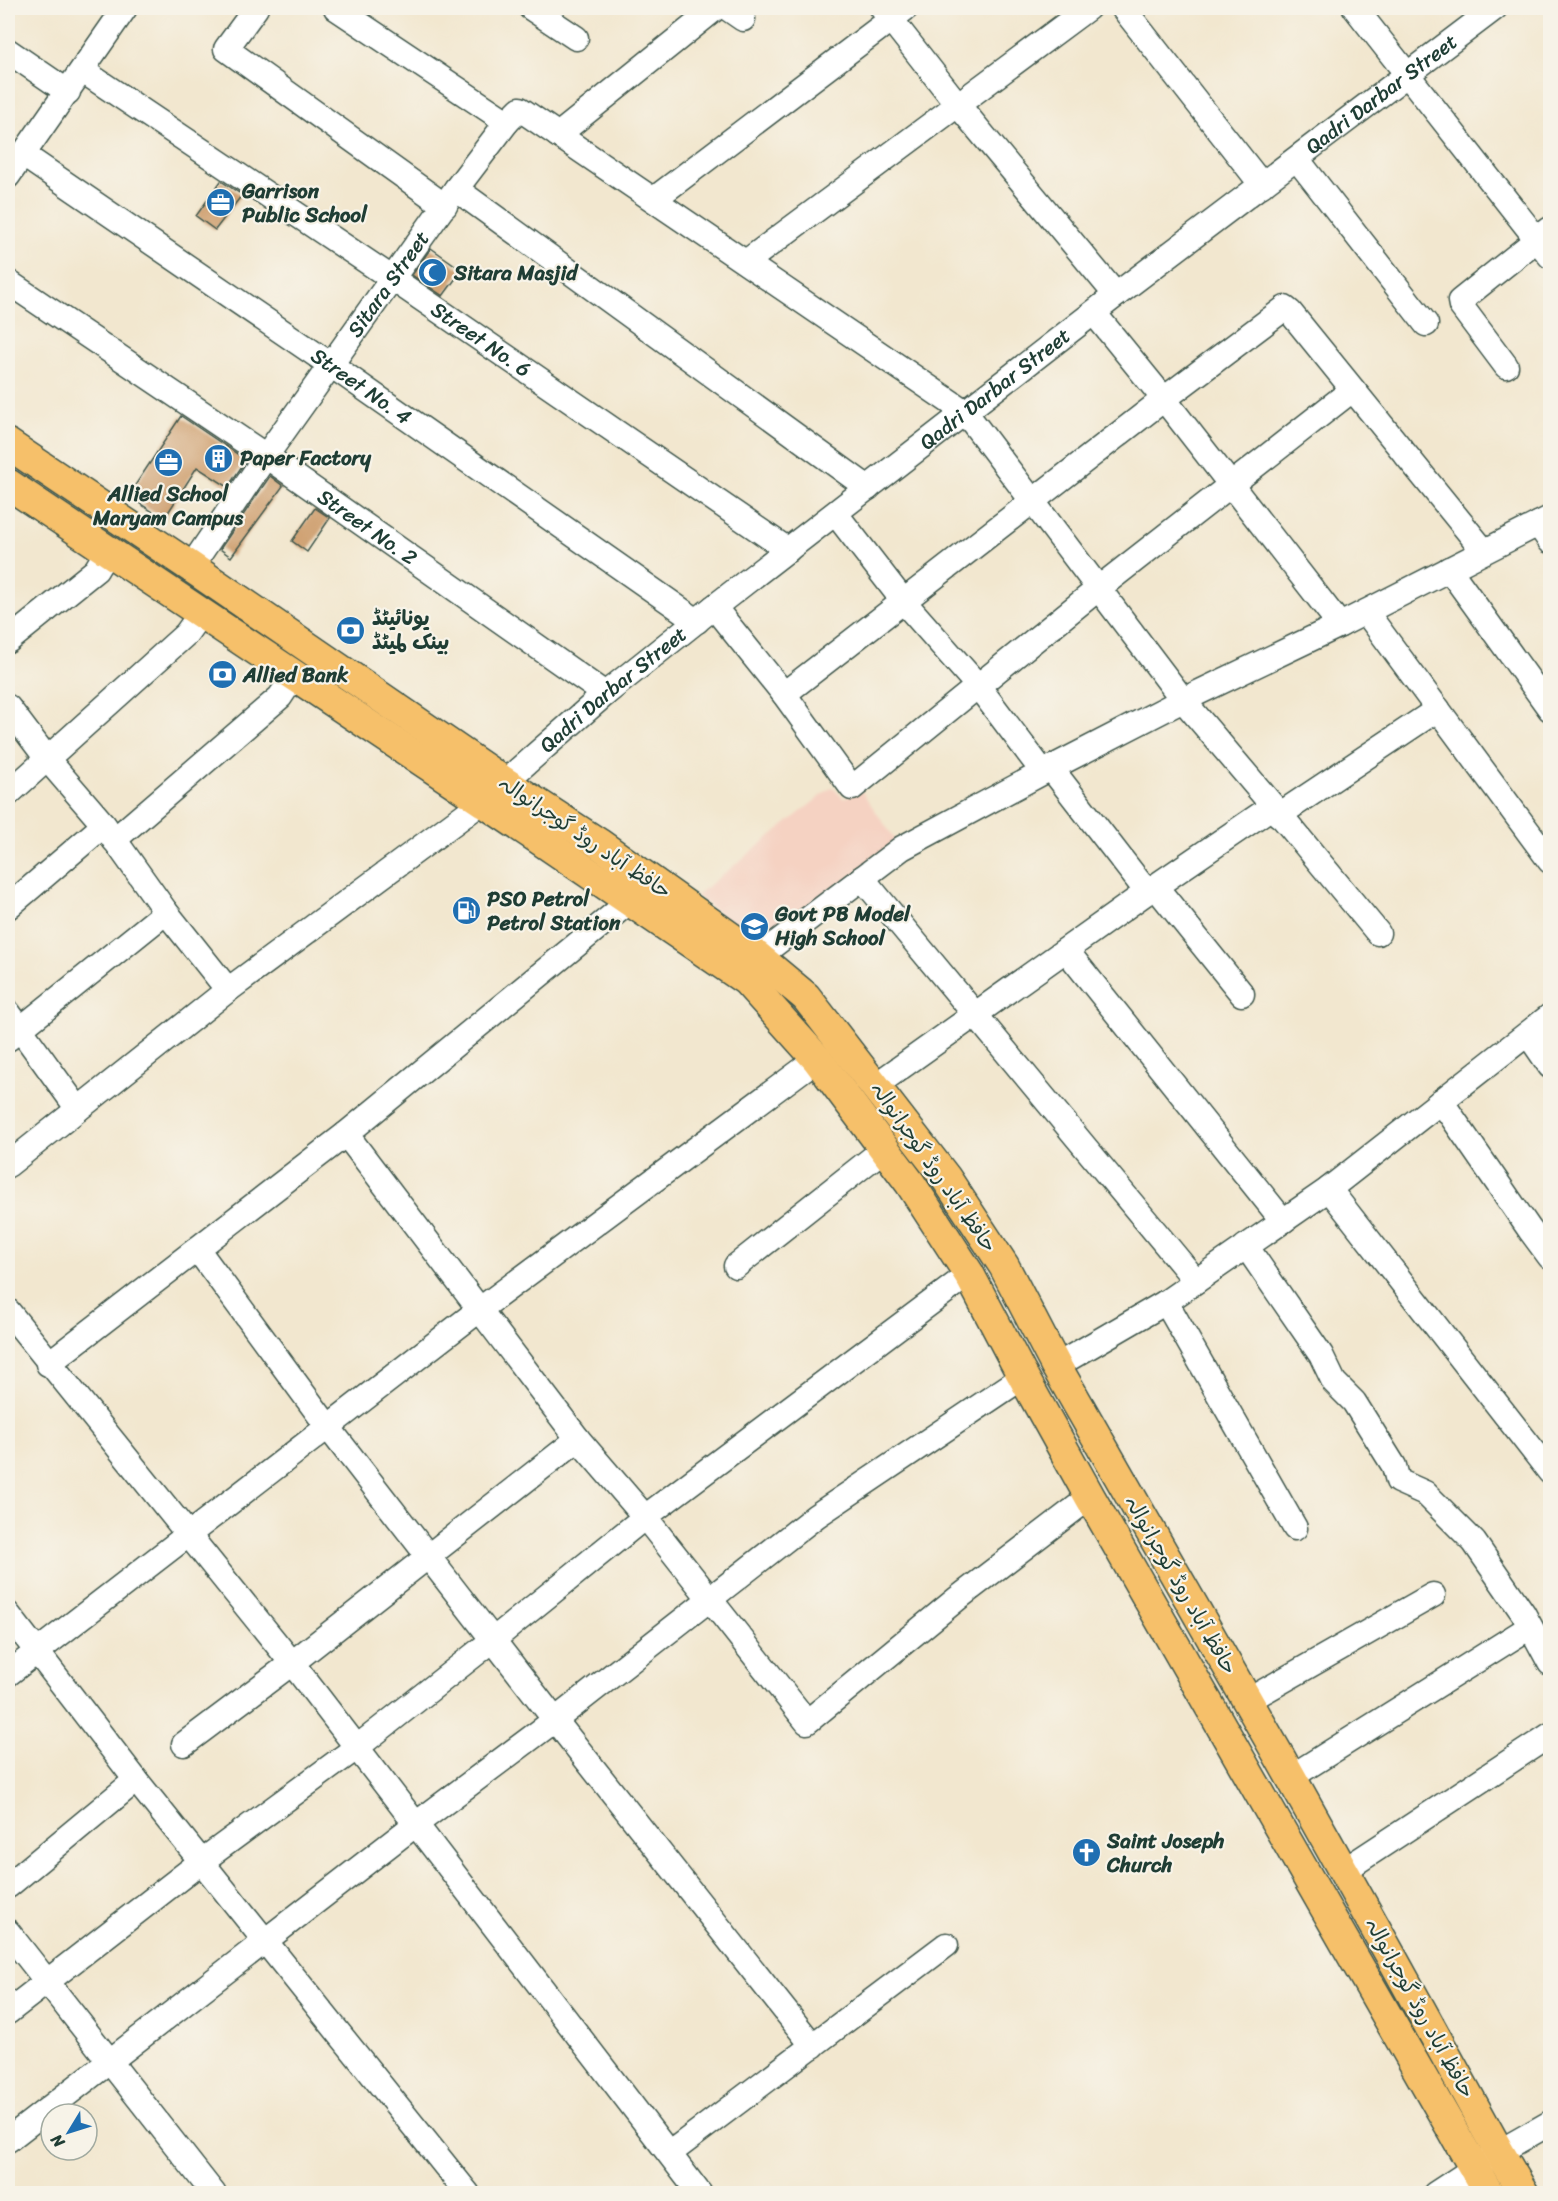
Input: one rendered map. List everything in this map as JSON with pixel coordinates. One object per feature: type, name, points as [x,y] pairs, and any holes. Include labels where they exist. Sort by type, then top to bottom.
[{"type":"main road","name":"حافظ آباد روڈ گوجرانوالہ","points":[[8,444],[503,781],[598,843],[758,957],[806,997],[946,1178],[1004,1266],[1056,1366],[1343,1871],[1487,2171]]},
{"type":"main road","name":"حافظ آباد روڈ گوجرانوالہ","points":[[10,491],[108,550],[746,980],[817,1059],[910,1184],[969,1274],[1090,1497],[1487,2171],[1524,2193]]},
{"type":"street","points":[[8,176],[125,8]]},
{"type":"street","points":[[256,8],[226,49],[451,197],[868,488]]},
{"type":"street","points":[[336,8],[507,122],[520,109],[965,412],[1183,700],[1378,933]]},
{"type":"street","points":[[531,8],[576,38]]},
{"type":"street","points":[[558,135],[716,8]]},
{"type":"street","points":[[746,262],[1088,8]]},
{"type":"street","points":[[1123,8],[1262,185]]},
{"type":"street","points":[[1355,8],[1546,241],[1460,301],[1461,306],[1506,366]]},
{"type":"street","points":[[654,199],[892,11],[958,105],[1116,295]]},
{"type":"street","name":"Qadri Darbar Street","points":[[8,1165],[228,990],[482,802],[503,781],[605,694],[705,614],[1116,295],[1407,74],[1482,11]]},
{"type":"street","points":[[8,51],[68,92]]},
{"type":"street","name":"Street No. 6","points":[[83,70],[788,550]]},
{"type":"street","name":"Sitara Street","points":[[191,567],[266,456],[507,122]]},
{"type":"street","name":"Street No. 4","points":[[22,154],[331,365],[705,614],[784,694],[852,788],[978,686]]},
{"type":"street","points":[[1297,159],[1426,324]]},
{"type":"street","name":"Street No. 2","points":[[8,282],[266,456],[605,694]]},
{"type":"street","points":[[784,694],[1285,308],[1484,551]]},
{"type":"street","points":[[1094,313],[1340,625]]},
{"type":"street","points":[[978,686],[1352,390]]},
{"type":"street","points":[[836,514],[904,602],[1242,994]]},
{"type":"street","points":[[758,957],[902,848],[1183,700],[1340,625],[1484,551],[1546,528]]},
{"type":"street","points":[[8,641],[96,570],[108,550]]},
{"type":"street","points":[[1449,569],[1551,709]]},
{"type":"street","points":[[1366,612],[1551,861]]},
{"type":"street","points":[[8,794],[186,634],[201,613]]},
{"type":"street","points":[[8,907],[109,833],[280,697],[294,676]]},
{"type":"street","points":[[8,707],[48,760],[109,833],[166,912],[228,990]]},
{"type":"street","points":[[876,1085],[1151,889],[1438,709]]},
{"type":"street","points":[[862,878],[1196,1281]]},
{"type":"street","points":[[48,1364],[346,1134],[630,901]]},
{"type":"street","points":[[78,1109],[12,1027],[166,912]]},
{"type":"street","points":[[1066,950],[1283,1221]]},
{"type":"street","points":[[1056,1366],[1166,1302],[1329,1189],[1551,1016]]},
{"type":"street","points":[[1528,1034],[1551,1066]]},
{"type":"street","points":[[8,1674],[479,1310],[817,1059]]},
{"type":"street","points":[[1441,1101],[1551,1257]]},
{"type":"street","points":[[346,1134],[578,1439],[645,1517],[807,1722],[958,1598],[1090,1497]]},
{"type":"street","points":[[736,1266],[884,1149]]},
{"type":"street","points":[[1329,1189],[1551,1472]]},
{"type":"street","points":[[1246,1246],[1322,1355],[1334,1382],[1354,1402],[1394,1466],[1398,1481],[1425,1492],[1474,1542],[1495,1571],[1551,1663]]},
{"type":"street","points":[[198,1250],[328,1427],[555,1720],[813,2046]]},
{"type":"street","points":[[8,2012],[202,1862],[356,1748],[494,1640],[645,1517],[969,1274]]},
{"type":"street","points":[[1166,1302],[1294,1528]]},
{"type":"street","points":[[8,1311],[48,1364],[291,1663],[700,2193]]},
{"type":"street","points":[[8,2140],[416,1824],[555,1720],[816,1516],[1023,1377]]},
{"type":"street","points":[[184,1744],[578,1439]]},
{"type":"street","points":[[1247,1701],[1433,1595]]},
{"type":"street","points":[[8,1614],[136,1780],[468,2193]]},
{"type":"street","points":[[1291,1777],[1530,1627]]},
{"type":"street","points":[[1343,1871],[1548,1744]]},
{"type":"street","points":[[8,1886],[136,1780]]},
{"type":"street","points":[[8,1932],[214,2193]]},
{"type":"street","points":[[670,2153],[946,1945]]},
{"type":"street","points":[[1435,2193],[1487,2171],[1551,2123]]},
{"type":"shaded area","points":[[832,787],[844,799],[860,789],[897,842],[763,947],[696,896]]},
{"type":"building","name":"Garrison Public School","points":[[221,181],[242,195],[215,230],[196,216]]},
{"type":"building","name":"Sitara Masjid","points":[[431,248],[462,270],[443,296],[412,275]]},
{"type":"building","name":"Allied School Maryam Campus","points":[[181,416],[246,460],[228,487],[197,467],[164,519],[128,496]]},
{"type":"building","points":[[270,476],[283,486],[231,557],[220,549]]},
{"type":"building","points":[[315,508],[330,518],[307,552],[292,541]]},
{"type":"place","name":"Garrison Public School","points":[[221,203]]},
{"type":"place","name":"Sitara Masjid","points":[[433,273]]},
{"type":"place","name":"Paper Factory","points":[[219,458]]},
{"type":"place","name":"Allied School Maryam Campus","points":[[168,463]]},
{"type":"place","name":"یونائیٹڈ بینک لمیٹڈ","points":[[351,630]]},
{"type":"place","name":"Allied Bank","points":[[222,675]]},
{"type":"place","name":"PSO Petrol Petrol Station","points":[[466,911]]},
{"type":"place","name":"Govt PB Model High School","points":[[754,926]]},
{"type":"place","name":"Saint Joseph Church","points":[[1086,1853]]}]
